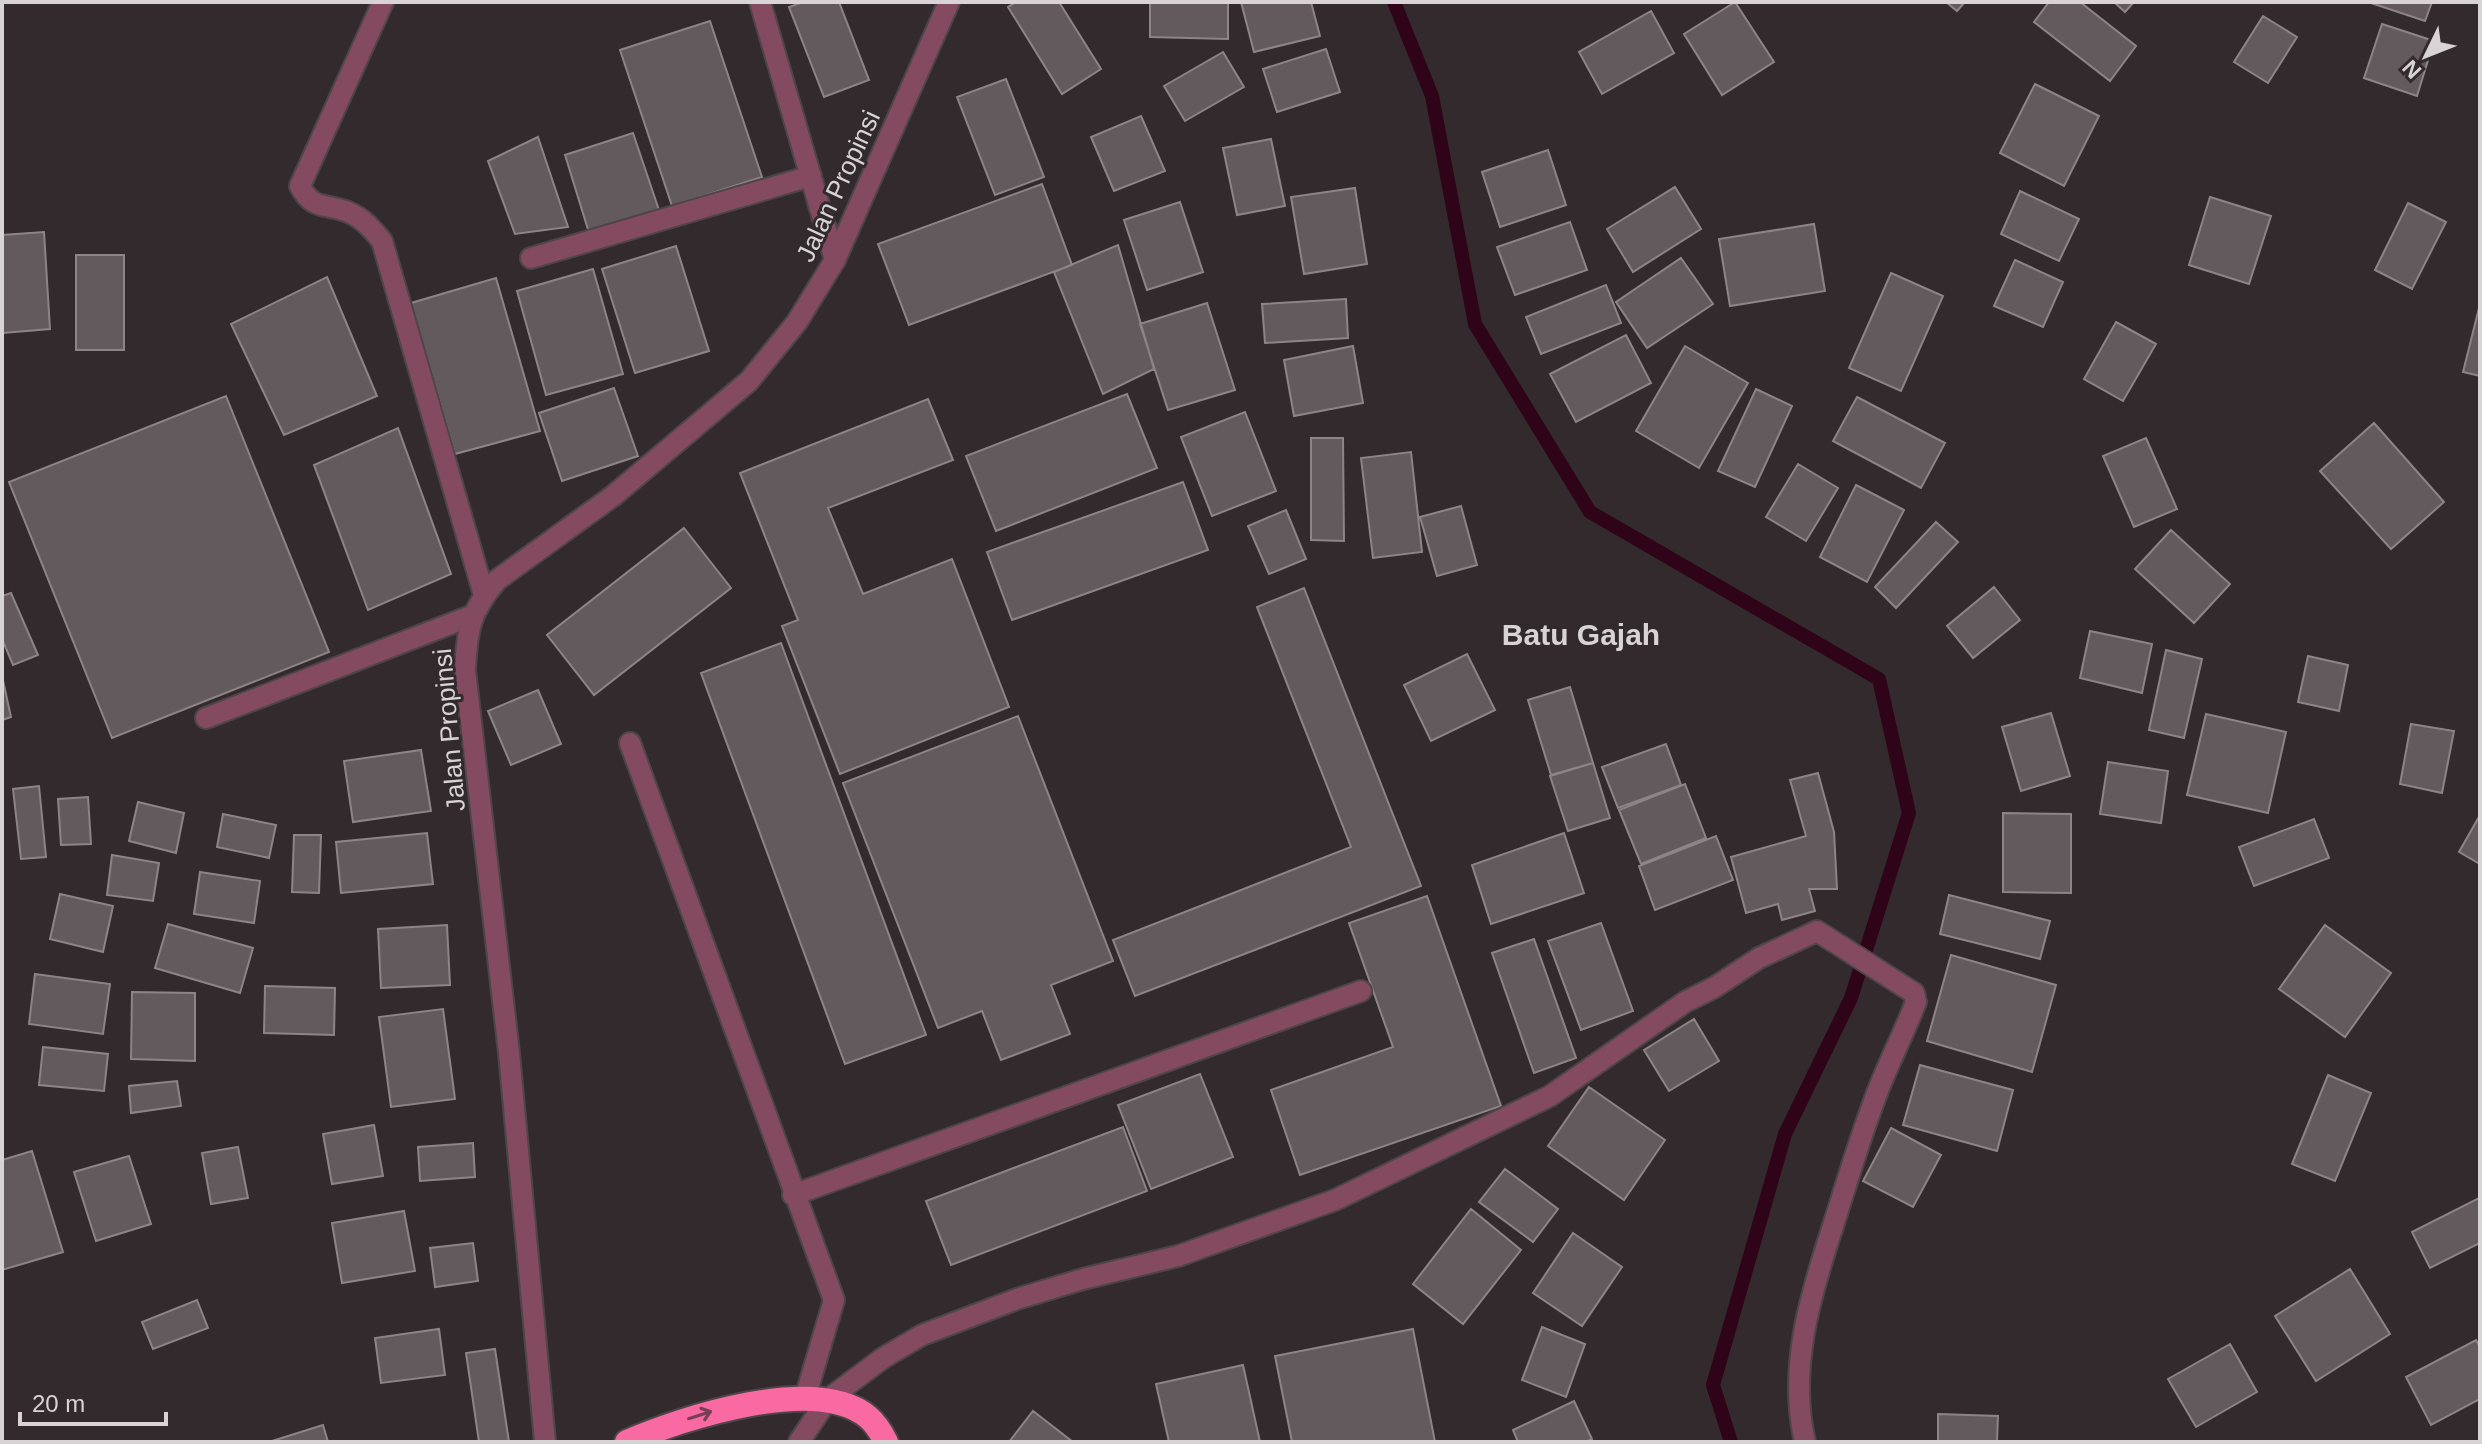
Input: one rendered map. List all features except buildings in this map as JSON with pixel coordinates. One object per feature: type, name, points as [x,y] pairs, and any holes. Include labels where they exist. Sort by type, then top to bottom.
[{"type":"highway","points":[[627,1442],[709,1412],[816,1399],[868,1417],[886,1442]]},
{"type":"street","points":[[383,2],[300,186],[306,199],[348,212],[368,224],[382,241],[484,595]]},
{"type":"street","points":[[760,2],[835,260]]},
{"type":"street","name":"Jalan Propinsi","points":[[545,1442],[509,1053],[465,670],[471,616],[497,580],[613,496],[749,381],[797,322],[835,260],[949,2]]},
{"type":"street","points":[[531,258],[811,176]]},
{"type":"street","points":[[206,718],[471,616]]},
{"type":"street","points":[[630,743],[834,1300],[816,1399],[799,1442]]},
{"type":"street","points":[[816,1399],[922,1335],[1017,1299],[1178,1256],[1348,1194],[1550,1096],[1685,1002],[1715,987],[1759,958],[1817,931],[1914,993],[1916,1002],[1868,1118],[1805,1321],[1797,1382],[1805,1442]]},
{"type":"street","points":[[793,1195],[1361,991]]},
{"type":"waterway","points":[[1394,2],[1432,96],[1475,324],[1590,512],[1879,679],[1909,813],[1851,998],[1785,1134],[1713,1385],[1731,1442]]},
{"type":"district","name":"Batu Gajah","points":[[1581,634]]}]
